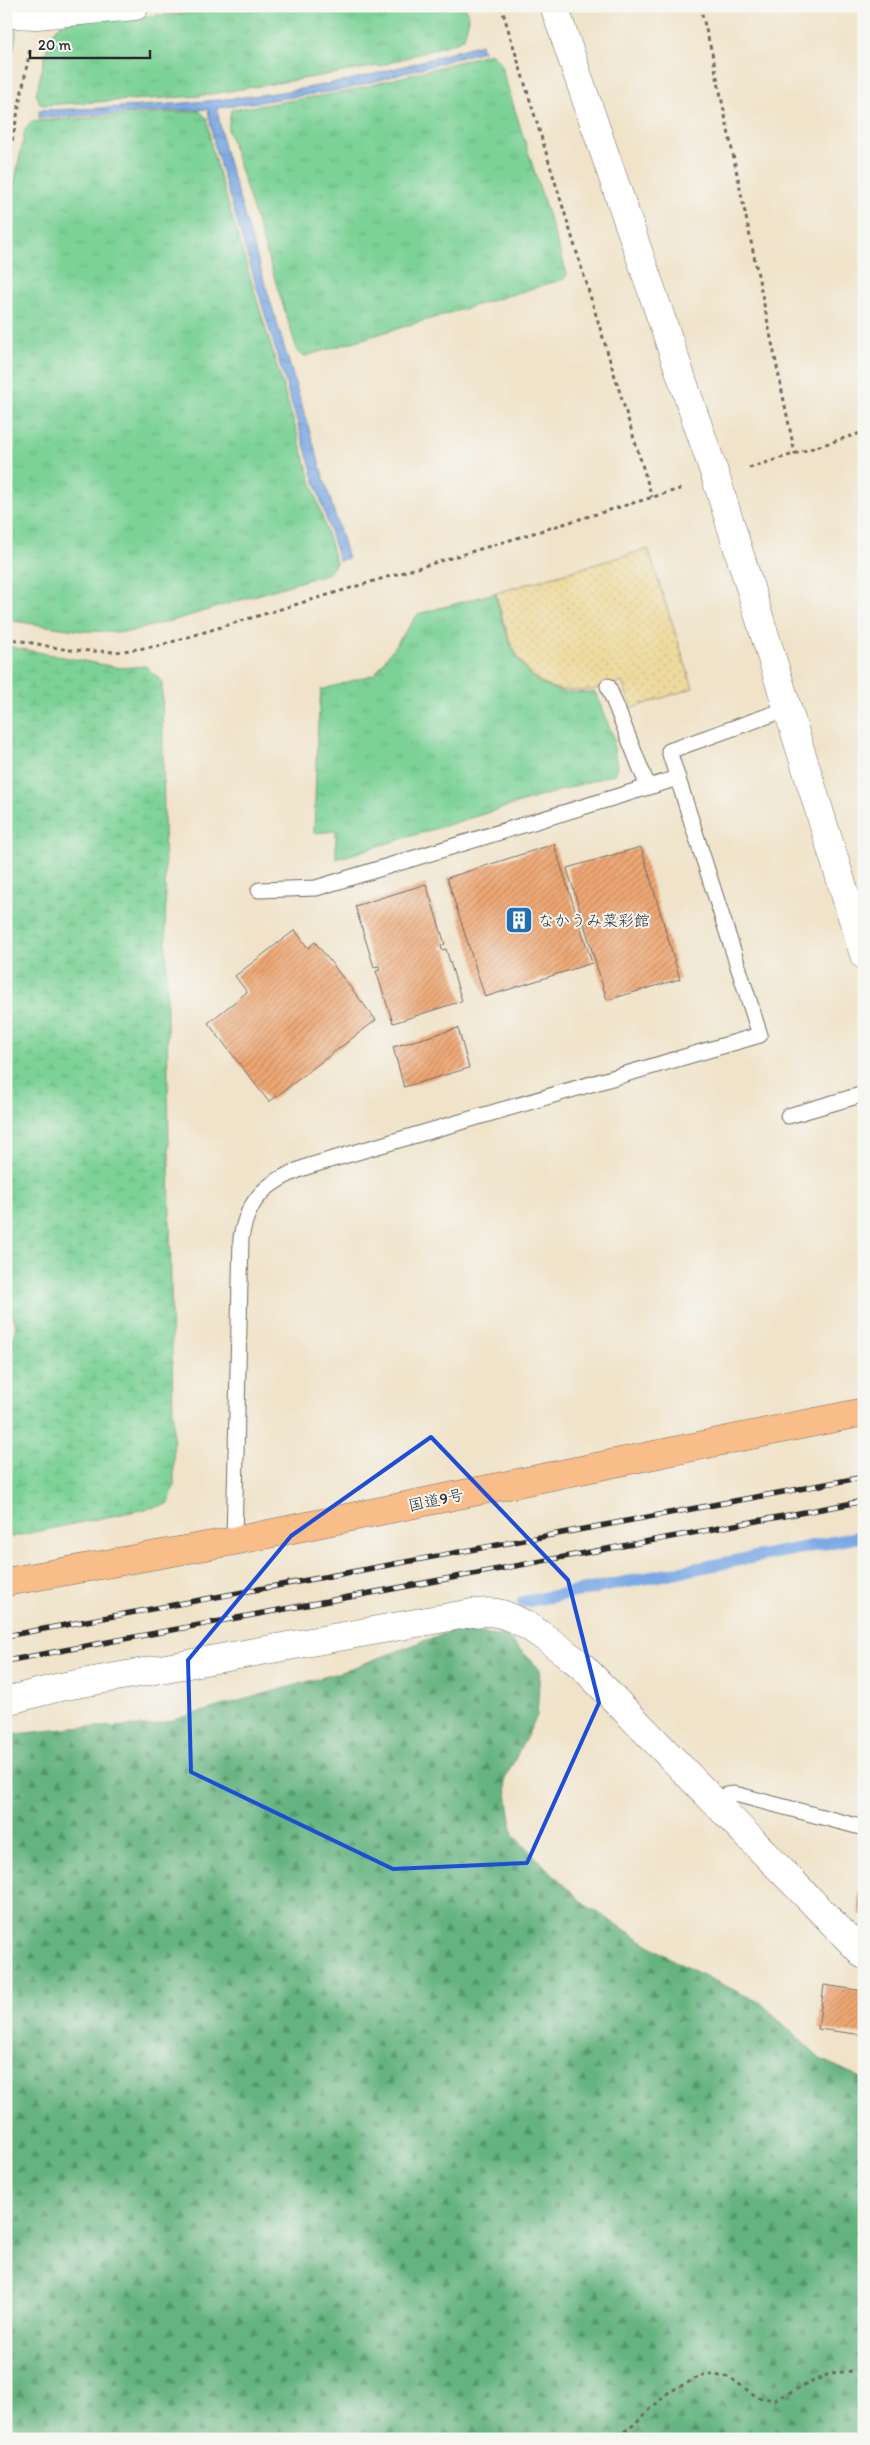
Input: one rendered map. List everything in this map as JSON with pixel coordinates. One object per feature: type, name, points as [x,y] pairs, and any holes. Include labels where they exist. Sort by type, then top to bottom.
[{"type":"highway","name":"国道9号","points":[[6,1582],[234,1541],[864,1412]]},
{"type":"street","points":[[6,14],[37,15],[134,6]]},
{"type":"street","points":[[554,6],[716,478],[864,955]]},
{"type":"street","points":[[6,1701],[60,1687],[457,1615],[491,1612],[515,1620],[550,1642],[582,1666],[864,1955]]},
{"type":"lane","points":[[608,686],[648,787]]},
{"type":"lane","points":[[234,1541],[241,1238],[245,1219],[254,1200],[268,1186],[288,1174],[309,1166],[760,1035],[669,751],[787,709]]},
{"type":"lane","points":[[259,890],[316,888],[678,778]]},
{"type":"lane","points":[[788,1116],[864,1094]]},
{"type":"lane","points":[[713,1801],[726,1795],[735,1794],[864,1828]]},
{"type":"path","points":[[500,6],[652,497]]},
{"type":"path","points":[[700,6],[714,63],[795,454]]},
{"type":"path","points":[[6,172],[37,15]]},
{"type":"path","points":[[6,638],[68,650],[116,652],[158,646],[864,432]]},
{"type":"path","points":[[610,2439],[630,2428],[669,2392],[705,2374],[728,2376],[757,2397],[774,2400],[831,2373],[864,2370]]},
{"type":"highlighted area","points":[[431,1437],[568,1580],[599,1703],[527,1863],[393,1869],[191,1772],[188,1660],[291,1536]]},
{"type":"green space","points":[[250,6],[465,6],[469,18],[464,38],[454,43],[379,66],[199,96],[41,105],[36,94],[50,36],[60,25],[72,20],[180,14]]},
{"type":"green space","points":[[6,23],[14,23],[16,35],[6,93]]},
{"type":"green space","points":[[491,53],[500,63],[567,274],[564,279],[305,356],[298,353],[228,130],[231,110],[346,92]]},
{"type":"green space","points":[[200,111],[207,118],[212,150],[336,563],[329,573],[178,619],[128,632],[83,631],[6,620],[6,227],[25,130],[32,121]]},
{"type":"green space","points":[[495,593],[503,624],[515,654],[534,678],[548,687],[564,692],[595,692],[615,741],[613,743],[617,767],[614,774],[336,859],[336,831],[314,833],[317,737],[321,690],[375,674],[418,614]]},
{"type":"green space","points":[[6,646],[120,668],[146,666],[162,682],[174,1485],[169,1504],[6,1538],[6,1373],[16,1325],[10,1307],[6,1307]]},
{"type":"green space","points":[[454,1630],[506,1636],[540,1669],[537,1716],[505,1779],[513,1835],[584,1904],[678,1963],[761,2003],[820,2059],[864,2079],[864,2439],[6,2439],[6,1735],[84,1727],[151,1726],[338,1673]]},
{"type":"sand","points":[[648,549],[693,688],[632,708],[622,682],[593,689],[569,691],[549,686],[534,676],[521,662],[511,643],[496,593]]},
{"type":"water","points":[[481,44],[483,51],[347,89],[217,108],[224,148],[348,558],[339,561],[215,148],[208,109],[39,118],[39,110],[156,105],[272,93],[349,80]]},
{"type":"building","name":"なかうみ菜彩館","points":[[554,844],[592,963],[485,997],[447,878]]},
{"type":"building","points":[[641,847],[680,979],[607,1000],[567,868]]},
{"type":"building","points":[[426,884],[445,944],[441,946],[442,950],[446,949],[462,1001],[393,1023],[376,971],[380,970],[379,966],[374,967],[355,906]]},
{"type":"building","points":[[295,930],[308,948],[315,942],[376,1020],[269,1102],[208,1023],[247,992],[235,976]]},
{"type":"building","points":[[458,1028],[469,1068],[404,1087],[393,1047]]},
{"type":"building","points":[[862,1849],[864,1849],[864,1916],[858,1915]]},
{"type":"building","points":[[824,1985],[864,1991],[864,2035],[818,2029]]},
{"type":"waterway","points":[[523,1602],[864,1536]]},
{"type":"railway","points":[[6,1636],[864,1477]]},
{"type":"railway","points":[[6,1661],[864,1501]]},
{"type":"place","name":"なかうみ菜彩館","points":[[519,920]]}]
